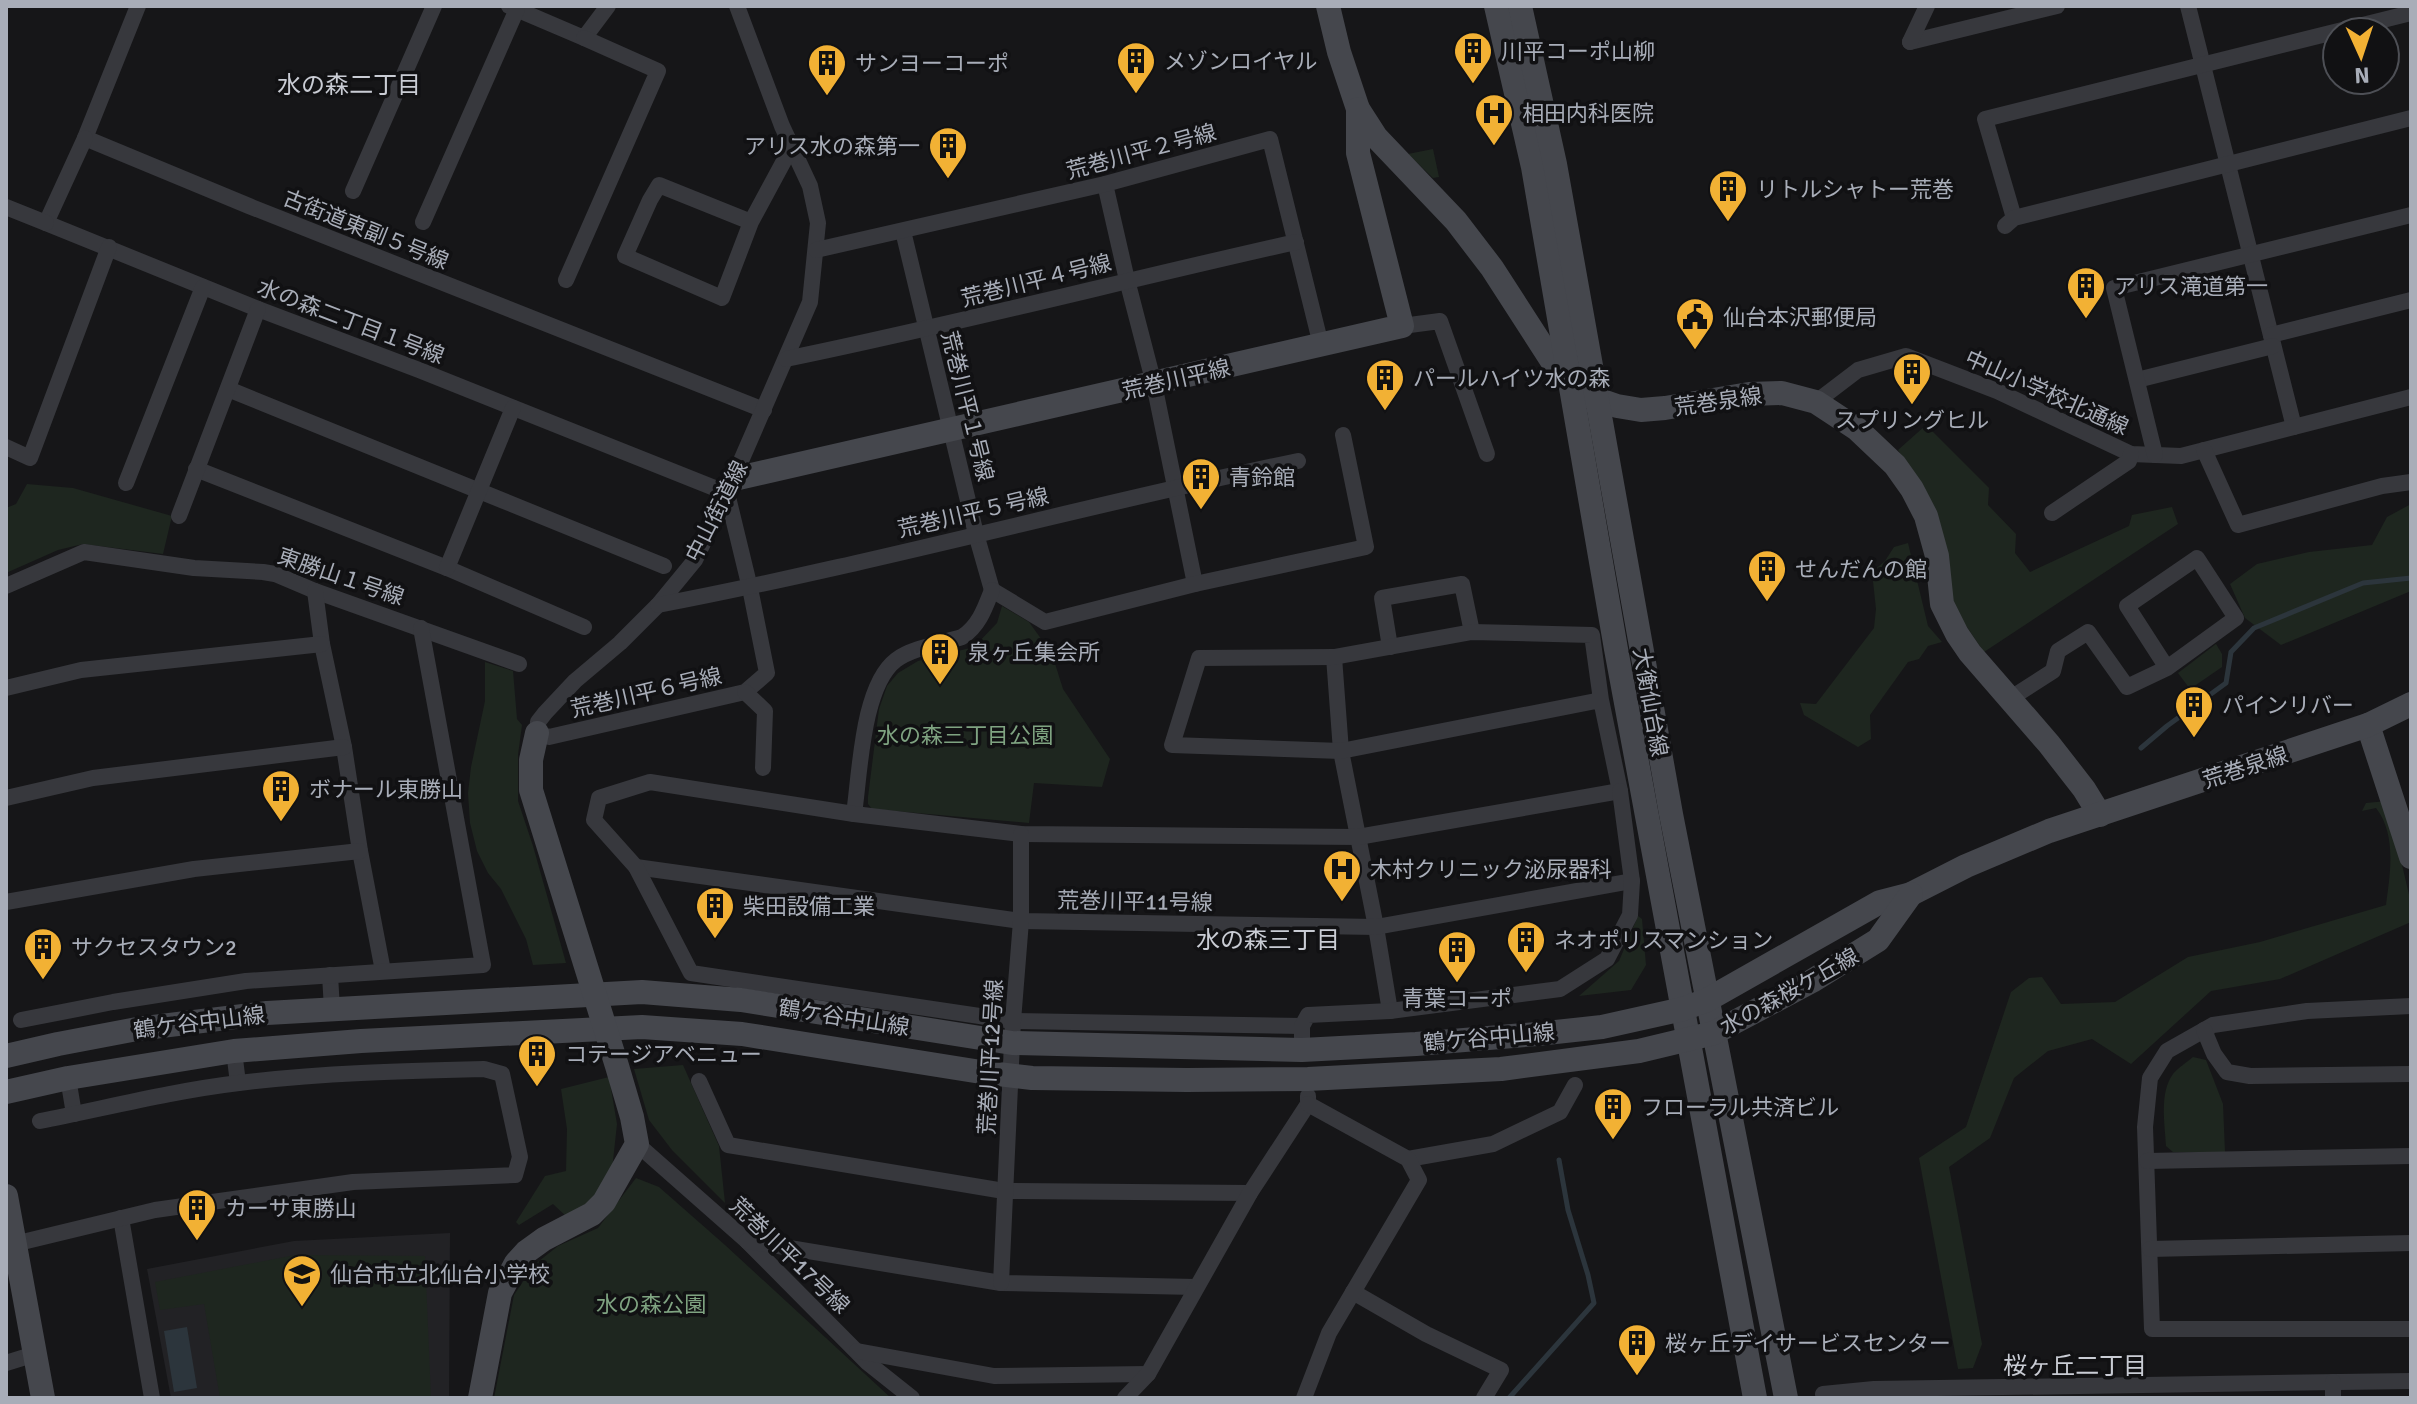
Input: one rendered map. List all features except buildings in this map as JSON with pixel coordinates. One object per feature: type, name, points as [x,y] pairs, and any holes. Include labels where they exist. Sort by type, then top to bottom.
[{"type":"street","points":[[46,223],[85,138],[138,6]]},
{"type":"street","points":[[353,191],[434,6]]},
{"type":"street","points":[[584,38],[608,6]]},
{"type":"street","name":"中山街道線","points":[[637,1144],[617,1066],[531,790],[531,760],[538,722],[545,713],[575,681],[658,605],[695,560],[810,302],[818,223],[810,186],[759,67],[737,6]]},
{"type":"street","name":"荒巻泉線","points":[[1328,6],[1358,109],[1376,137],[1456,221],[1492,268],[1561,375],[1588,396],[1641,410],[1749,394],[1782,393],[1816,402],[1857,429],[1895,465],[1926,516],[1937,556],[1942,604],[1957,634],[2049,744],[2100,815],[2368,725],[2411,704]]},
{"type":"street","name":"大衡仙台線","points":[[1496,6],[1544,166]]},
{"type":"street","name":"大衡仙台線","points":[[1520,6],[1544,166],[1592,437],[1671,814],[1786,1398]]},
{"type":"street","points":[[1927,6],[1910,42],[2057,6]]},
{"type":"street","points":[[2188,6],[2294,427]]},
{"type":"street","points":[[423,222],[513,8],[658,71],[566,280]]},
{"type":"street","points":[[2411,13],[1985,119],[2009,222],[2411,118]]},
{"type":"street","points":[[1358,109],[1358,153],[1402,326],[1440,321],[1487,454]]},
{"type":"street","name":"古街道東副５号線","points":[[85,138],[764,410]]},
{"type":"street","name":"荒巻川平２号線","points":[[816,250],[1105,184],[1270,139],[1321,345]]},
{"type":"street","points":[[751,222],[659,185],[625,256],[722,298],[751,222],[792,146]]},
{"type":"street","points":[[1105,184],[1154,384],[1195,584]]},
{"type":"street","name":"水の森二丁目１号線","points":[[6,207],[513,408],[730,486]]},
{"type":"street","points":[[2155,455],[2114,288],[2411,215]]},
{"type":"street","name":"荒巻川平１号線","points":[[903,231],[992,590]]},
{"type":"street","name":"荒巻川平４号線","points":[[786,359],[927,330],[1296,242]]},
{"type":"street","points":[[6,447],[30,458],[109,247]]},
{"type":"street","points":[[126,483],[203,287]]},
{"type":"street","points":[[2137,380],[2411,300]]},
{"type":"street","points":[[179,516],[258,309]]},
{"type":"street","name":"荒巻川平線","points":[[730,486],[951,430],[1402,326]]},
{"type":"street","name":"中山小学校北通線","points":[[1816,402],[1858,370],[1906,356],[1997,391],[2131,454],[2181,456],[2411,397]]},
{"type":"street","points":[[228,389],[664,566]]},
{"type":"street","points":[[447,568],[513,408]]},
{"type":"street","points":[[854,814],[870,704],[884,672],[904,655],[968,633],[979,620],[992,590],[1045,622],[1195,584],[1366,547],[1343,435]]},
{"type":"street","name":"大衡仙台線","points":[[1592,437],[1616,649],[1755,1398]]},
{"type":"street","points":[[2204,450],[2238,525],[2382,486],[2411,482]]},
{"type":"street","points":[[2052,513],[2129,461],[2131,454]]},
{"type":"street","name":"荒巻川平５号線","points":[[658,605],[750,588],[1175,487],[1298,461]]},
{"type":"street","points":[[196,469],[447,568],[584,627]]},
{"type":"street","name":"荒巻川平６号線","points":[[537,733],[549,737],[745,692],[767,673],[730,486]]},
{"type":"street","name":"東勝山１号線","points":[[6,586],[77,554],[94,552],[194,568],[275,574],[421,628],[483,965],[383,971]]},
{"type":"street","points":[[2011,698],[2053,671],[2058,651],[2088,632],[2127,687],[2167,668],[2236,618],[2197,558],[2127,606],[2167,668]]},
{"type":"street","points":[[1390,647],[1382,598],[1462,584],[1472,632]]},
{"type":"street","points":[[21,1020],[246,981],[383,971],[344,747],[322,644],[315,591]]},
{"type":"street","points":[[421,628],[519,664]]},
{"type":"street","points":[[1302,1038],[1308,1015],[1390,1011],[1560,989],[1607,959],[1630,915],[1632,881],[1620,791],[1601,700],[1592,635],[1472,632],[1334,657],[1199,658],[1172,745],[1341,751],[1601,700]]},
{"type":"street","points":[[6,688],[81,670],[322,644]]},
{"type":"street","points":[[1334,657],[1341,751],[1390,1011]]},
{"type":"street","points":[[745,692],[765,711],[763,768]]},
{"type":"street","points":[[2368,725],[2411,857]]},
{"type":"street","points":[[6,798],[93,778],[344,747]]},
{"type":"street","points":[[1012,1032],[691,973],[636,867],[594,820],[599,798],[650,782],[854,814],[1021,834],[1358,837],[1620,791]]},
{"type":"street","name":"水の森桜ケ丘線","points":[[1683,1009],[1707,1000],[1880,902],[1911,894],[1966,866],[2049,831],[2100,815]]},
{"type":"street","name":"荒巻川平12号線","points":[[1001,1283],[1012,1032],[1021,921],[1021,834]]},
{"type":"street","points":[[6,902],[194,869],[360,851]]},
{"type":"street","name":"荒巻川平11号線","points":[[636,867],[1021,921],[1376,927],[1632,881]]},
{"type":"street","name":"水の森桜ケ丘線","points":[[6,1092],[68,1078],[234,1051],[361,1041],[642,1027],[742,1034],[1010,1077],[1080,1080],[1308,1079],[1501,1069],[1639,1051],[1714,1033],[1812,981],[1878,940],[1911,894]]},
{"type":"street","points":[[330,975],[332,1009]]},
{"type":"street","name":"鶴ケ谷中山線","points":[[6,1056],[137,1029],[267,1013],[642,992],[741,1000],[1012,1032],[1302,1038],[1537,1034],[1602,1027],[1683,1009]]},
{"type":"street","points":[[2411,1006],[2307,1011],[2213,1025],[2167,1051],[2150,1078],[2145,1127],[2152,1329],[2411,1329]]},
{"type":"street","points":[[53,1014],[58,1044]]},
{"type":"street","points":[[2204,1030],[2214,1054],[2227,1072],[2250,1076],[2411,1074]]},
{"type":"street","points":[[361,1041],[363,1072]]},
{"type":"street","points":[[234,1051],[238,1083]]},
{"type":"street","points":[[10,1244],[155,1210],[353,1182],[515,1175],[520,1157],[502,1074],[484,1069],[363,1072],[238,1083],[40,1121]]},
{"type":"street","points":[[68,1078],[74,1114]]},
{"type":"street","points":[[1125,1398],[1148,1374],[1250,1193],[1308,1104],[1308,1079]]},
{"type":"street","points":[[699,1081],[728,1145],[1004,1191],[1250,1193]]},
{"type":"street","points":[[1408,1159],[1493,1144],[1560,1112],[1575,1085]]},
{"type":"street","points":[[1304,1398],[1329,1333],[1419,1180],[1408,1159],[1308,1104]]},
{"type":"street","points":[[480,1398],[500,1293],[516,1263],[544,1239],[598,1208],[637,1144]]},
{"type":"street","name":"荒巻川平17号線","points":[[637,1144],[747,1241],[857,1351],[912,1398]]},
{"type":"street","points":[[2147,1161],[2411,1156]]},
{"type":"street","points":[[6,1196],[10,1244],[43,1398]]},
{"type":"street","points":[[121,1218],[152,1398]]},
{"type":"street","points":[[747,1241],[1001,1283],[1196,1287]]},
{"type":"street","points":[[2150,1249],[2411,1243]]},
{"type":"street","points":[[1353,1292],[1426,1334],[1501,1370],[1484,1398]]},
{"type":"street","points":[[857,1351],[994,1376],[1148,1374]]},
{"type":"street","points":[[6,1363],[35,1354]]},
{"type":"street","points":[[1824,1398],[1823,1394],[1874,1389],[1933,1393],[2333,1390],[2411,1381]]},
{"type":"shaded area","name":"仙台市立北仙台小学校","points":[[450,1233],[449,1398],[171,1398],[147,1269],[294,1241]]},
{"type":"shaded area","points":[[187,1327],[197,1388],[174,1392],[164,1331]]},
{"type":"green space","points":[[1433,149],[1439,177],[1433,178],[1408,154]]},
{"type":"green space","points":[[1926,425],[1989,488],[1988,505],[2016,534],[2015,553],[2030,572],[2129,526],[2132,515],[2172,507],[2178,524],[1984,652],[1953,607],[1942,536],[1933,504],[1898,450]]},
{"type":"green space","points":[[27,484],[73,488],[172,516],[163,554],[83,544],[58,550],[6,573],[6,508],[16,504]]},
{"type":"green space","points":[[2411,504],[2411,591],[2281,645],[2245,618],[2230,584],[2257,564],[2309,552],[2372,545],[2387,517]]},
{"type":"green space","points":[[1908,543],[1928,626],[1942,642],[1928,646],[1919,659],[1908,662],[1870,715],[1871,739],[1858,747],[1804,715],[1800,703],[1816,704],[1874,628],[1876,609],[1872,572],[1885,561],[1894,547]]},
{"type":"green space","name":"水の森三丁目公園","points":[[1002,606],[1029,622],[1052,654],[1063,689],[1110,759],[1102,787],[1034,783],[1029,823],[872,809],[868,797],[879,709],[887,686],[898,673],[918,661],[974,647],[997,623]]},
{"type":"green space","points":[[2216,644],[2222,654],[2222,667],[2190,689],[2178,673]]},
{"type":"green space","points":[[485,662],[513,671],[517,719],[522,725],[518,755],[518,801],[566,963],[533,965],[526,939],[501,889],[488,873],[477,851],[470,823],[468,793],[485,701]]},
{"type":"green space","points":[[2387,801],[2411,903],[2411,922],[2280,979],[2211,991],[2131,1064],[2092,1039],[2048,1051],[2014,1078],[1990,1138],[1949,1167],[1982,1344],[1973,1368],[1958,1369],[1919,1158],[1966,1127],[2011,992],[2029,978],[2042,977],[2061,1004],[2115,1002],[2188,957],[2260,942],[2386,905],[2390,855],[2387,830],[2376,808],[2362,811],[2366,803]]},
{"type":"green space","points":[[1638,916],[1642,919],[1646,965],[1631,990],[1579,996],[1619,961]]},
{"type":"green space","points":[[2193,1057],[2206,1060],[2223,1104],[2225,1152],[2173,1152],[2166,1146],[2166,1090],[2173,1074]]},
{"type":"green space","points":[[683,1065],[719,1146],[725,1203],[672,1150],[649,1120],[634,1069]]},
{"type":"green space","points":[[609,1077],[617,1124],[612,1170],[591,1204],[567,1217],[553,1204],[519,1225],[516,1222],[545,1176],[566,1171],[567,1129],[561,1089]]},
{"type":"green space","name":"水の森公園","points":[[636,1178],[659,1187],[891,1398],[494,1398],[514,1295],[534,1265],[558,1246],[598,1228]]},
{"type":"green space","name":"仙台市立北仙台小学校","points":[[295,1255],[425,1256],[431,1398],[220,1398],[204,1304],[160,1310],[155,1282]]},
{"type":"waterway","points":[[2141,748],[2226,683],[2231,652],[2254,628],[2363,583],[2411,578]]},
{"type":"waterway","points":[[1509,1398],[1594,1303],[1568,1210],[1559,1160]]},
{"type":"place","name":"川平コーポ山柳","points":[[1473,85]]},
{"type":"place","name":"メゾンロイヤル","points":[[1136,95]]},
{"type":"place","name":"サンヨーコーポ","points":[[827,97]]},
{"type":"place","name":"相田内科医院","points":[[1494,147]]},
{"type":"place","name":"アリス水の森第一","points":[[948,180]]},
{"type":"place","name":"リトルシャトー荒巻","points":[[1728,223]]},
{"type":"place","name":"アリス滝道第一","points":[[2086,320]]},
{"type":"place","name":"仙台本沢郵便局","points":[[1695,351]]},
{"type":"place","name":"スプリングヒル","points":[[1912,406]]},
{"type":"place","name":"パールハイツ水の森","points":[[1385,412]]},
{"type":"place","name":"青鈴館","points":[[1201,511]]},
{"type":"place","name":"せんだんの館","points":[[1767,603]]},
{"type":"place","name":"泉ヶ丘集会所","points":[[940,686]]},
{"type":"place","name":"パインリバー","points":[[2194,739]]},
{"type":"place","name":"ボナール東勝山","points":[[281,823]]},
{"type":"place","name":"木村クリニック泌尿器科","points":[[1342,903]]},
{"type":"place","name":"柴田設備工業","points":[[715,940]]},
{"type":"place","name":"ネオポリスマンション","points":[[1526,974]]},
{"type":"place","name":"サクセスタウン2","points":[[43,981]]},
{"type":"place","name":"青葉コーポ","points":[[1457,984]]},
{"type":"place","name":"コテージアベニュー","points":[[537,1088]]},
{"type":"place","name":"フローラル共済ビル","points":[[1613,1141]]},
{"type":"place","name":"カーサ東勝山","points":[[197,1242]]},
{"type":"place","name":"仙台市立北仙台小学校","points":[[302,1308]]},
{"type":"place","name":"桜ヶ丘デイサービスセンター","points":[[1637,1377]]},
{"type":"district","name":"水の森二丁目","points":[[349,85]]},
{"type":"district","name":"水の森三丁目","points":[[1268,940]]},
{"type":"district","name":"桜ヶ丘二丁目","points":[[2075,1366]]}]
